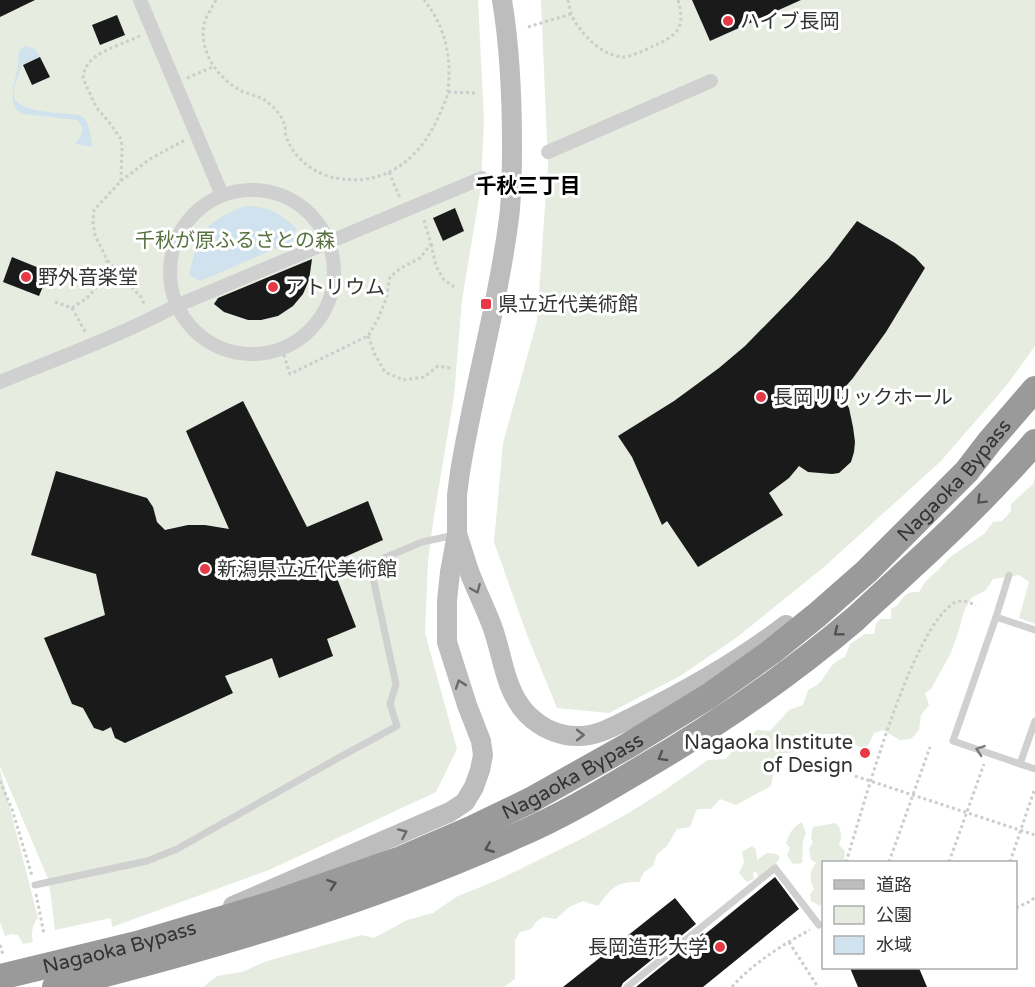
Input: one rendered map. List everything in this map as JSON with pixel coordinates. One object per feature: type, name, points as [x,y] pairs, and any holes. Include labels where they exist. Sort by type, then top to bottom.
[{"type":"highway","name":"Nagaoka Bypass","points":[[0,977],[137,944],[273,904],[401,860],[531,800],[629,746],[708,696],[771,652],[817,615],[867,571],[967,471],[1035,389]]},
{"type":"highway","name":"Nagaoka Bypass","points":[[55,987],[174,957],[377,893],[520,835],[603,792],[687,742],[739,707],[854,620],[1007,475],[1035,442]]},
{"type":"street","points":[[140,0],[222,195]]},
{"type":"street","points":[[176,932],[450,812],[465,802],[480,770],[483,755],[481,741],[447,642],[447,601],[457,534],[458,495],[464,449],[492,321],[509,217],[512,98],[502,0]]},
{"type":"street","points":[[548,152],[711,81]]},
{"type":"street","points":[[0,382],[482,178]]},
{"type":"street","points":[[241,190],[285,196],[315,218],[330,241],[336,264],[335,285],[328,306],[309,331],[282,349],[261,354],[240,354],[220,349],[204,339],[188,324],[176,306],[170,287],[171,266],[178,234],[189,218],[203,206],[222,195],[241,190]]},
{"type":"street","points":[[1007,475],[1035,455]]},
{"type":"street","points":[[457,534],[468,570],[493,628],[508,682],[515,698],[526,713],[539,724],[556,733],[579,736],[604,731],[657,705],[730,664],[769,638],[828,593],[867,571]]},
{"type":"lane","points":[[34,885],[147,861],[177,849],[398,726],[390,704],[396,684],[370,564],[422,542],[457,534]]},
{"type":"lane","points":[[1009,575],[953,741],[1035,769]]},
{"type":"lane","points":[[996,617],[1035,630]]},
{"type":"lane","points":[[1020,764],[1035,721]]},
{"type":"lane","points":[[627,987],[775,868],[819,925]]},
{"type":"path","points":[[216,0],[204,23],[203,38],[213,67],[227,82],[248,94],[262,98],[273,106],[285,125],[286,135],[295,154],[304,164],[334,178],[354,180],[371,178],[389,172],[412,156],[427,140],[448,92],[448,52],[445,37],[439,22],[424,0]]},
{"type":"path","points":[[568,0],[571,14],[594,44],[609,53],[624,57],[663,42],[678,29],[681,19],[678,0]]},
{"type":"path","points":[[528,27],[571,14]]},
{"type":"path","points":[[121,181],[121,139],[96,107],[83,78],[86,66],[100,54],[153,31]]},
{"type":"path","points":[[175,84],[213,67]]},
{"type":"path","points":[[448,92],[477,93]]},
{"type":"path","points":[[151,319],[141,297],[107,260],[95,235],[94,210],[121,181],[150,159],[196,134]]},
{"type":"path","points":[[389,172],[405,210]]},
{"type":"path","points":[[419,204],[436,266],[444,280],[456,288]]},
{"type":"path","points":[[282,349],[290,374],[368,336],[386,299],[390,277],[420,258],[431,244]]},
{"type":"path","points":[[72,308],[87,298],[104,279],[107,260]]},
{"type":"path","points":[[55,302],[72,308],[92,345]]},
{"type":"path","points":[[368,336],[385,372],[403,381],[424,377],[438,366],[450,368]]},
{"type":"path","points":[[846,861],[887,733],[921,647],[938,619],[948,608],[956,602],[965,601],[976,604]]},
{"type":"path","points":[[889,861],[930,747]]},
{"type":"path","points":[[950,861],[984,764]]},
{"type":"path","points":[[855,776],[1035,835]]},
{"type":"path","points":[[0,781],[12,809],[34,885],[44,934]]},
{"type":"path","points":[[1010,861],[1035,788]]},
{"type":"path","points":[[1017,908],[1035,897]]},
{"type":"path","points":[[732,987],[751,968],[819,925]]},
{"type":"path","points":[[789,942],[818,987]]},
{"type":"green space","name":"千秋が原ふるさとの森","points":[[0,0],[478,0],[484,120],[481,186],[462,300],[454,396],[428,561],[425,633],[457,749],[436,792],[269,870],[112,927],[111,918],[55,930],[49,881],[0,766]]},
{"type":"green space","points":[[541,0],[1035,0],[1035,346],[1006,386],[941,461],[824,567],[736,638],[680,676],[609,713],[557,708],[527,635],[494,542],[503,443],[537,321],[548,164]]},
{"type":"green space","points":[[1035,477],[1035,624],[1019,618],[1029,582],[1019,575],[993,579],[986,590],[971,598],[964,611],[951,653],[931,689],[925,693],[929,705],[921,715],[919,730],[911,739],[900,740],[883,730],[874,733],[869,744],[863,749],[836,734],[822,734],[806,742],[796,752],[778,754],[771,786],[736,805],[720,799],[711,809],[697,809],[690,827],[677,829],[667,846],[657,854],[653,866],[644,872],[639,882],[625,883],[615,887],[598,906],[583,901],[569,907],[556,919],[543,917],[531,929],[520,932],[515,940],[515,979],[504,987],[203,987],[217,976],[242,972],[267,961],[362,935],[374,938],[407,920],[433,913],[456,897],[500,879],[627,814],[708,760],[726,759],[736,747],[757,730],[770,731],[789,710],[803,705],[808,690],[821,681],[831,666],[845,657],[850,644],[865,634],[874,634],[876,624],[880,619],[891,619],[891,609],[906,594],[919,592],[925,582],[950,557],[984,534],[993,522],[1002,521],[1011,511],[1011,504],[1033,484]]},
{"type":"green space","points":[[0,769],[38,918],[32,929],[33,942],[23,944],[18,935],[5,936],[0,922]]},
{"type":"green space","points":[[802,822],[806,834],[802,863],[793,864],[787,855],[790,848],[786,843],[792,830]]},
{"type":"green space","points":[[836,823],[841,833],[839,845],[845,851],[844,861],[822,861],[822,903],[820,906],[811,901],[810,894],[814,889],[811,872],[816,863],[811,860],[809,849],[813,842],[811,838],[813,827]]},
{"type":"green space","points":[[752,846],[756,850],[757,860],[767,853],[777,854],[780,858],[776,863],[779,868],[766,878],[758,877],[756,871],[753,873],[754,879],[747,882],[739,873],[744,862],[742,852]]},
{"type":"water","points":[[26,46],[35,49],[40,57],[22,65],[14,90],[17,102],[33,109],[79,115],[88,125],[93,147],[75,144],[82,132],[77,120],[24,114],[17,110],[13,96],[18,54]]},
{"type":"water","points":[[245,206],[267,209],[284,218],[296,228],[293,241],[200,281],[189,275],[196,248],[205,231],[220,218]]},
{"type":"building","points":[[0,0],[35,0],[0,17]]},
{"type":"building","name":"ハイブ長岡","points":[[692,0],[801,0],[710,41]]},
{"type":"building","points":[[117,15],[125,35],[100,45],[92,25]]},
{"type":"building","points":[[40,57],[50,77],[32,85],[23,65]]},
{"type":"building","points":[[455,208],[464,231],[443,241],[433,218]]},
{"type":"building","name":"長岡リリックホール","points":[[857,221],[895,243],[915,257],[925,268],[886,332],[840,393],[849,408],[853,427],[855,442],[851,462],[839,473],[832,474],[808,472],[799,466],[789,478],[769,493],[783,515],[698,567],[667,521],[662,525],[632,457],[618,436],[674,401],[745,346],[829,258]]},
{"type":"building","name":"野外音楽堂","points":[[12,257],[49,272],[39,296],[3,282]]},
{"type":"building","name":"アトリウム","points":[[312,259],[309,280],[303,294],[293,306],[278,316],[248,320],[224,312],[214,304],[218,298]]},
{"type":"building","name":"新潟県立近代美術館","points":[[243,401],[307,527],[368,501],[383,540],[331,563],[356,627],[327,639],[333,656],[279,678],[272,658],[225,676],[233,693],[125,743],[115,738],[111,727],[103,731],[94,728],[83,708],[72,704],[44,638],[105,615],[96,574],[31,555],[56,471],[147,498],[153,507],[157,522],[165,530],[188,525],[229,529],[186,431]]},
{"type":"building","name":"長岡造形大学","points":[[775,877],[799,909],[703,987],[636,987],[703,933],[704,935]]},
{"type":"building","points":[[675,898],[696,924],[621,987],[563,987]]},
{"type":"building","points":[[850,969],[919,969],[927,987],[858,987]]},
{"type":"place","name":"ハイブ長岡","points":[[728,21]]},
{"type":"place","name":"野外音楽堂","points":[[26,277]]},
{"type":"place","name":"アトリウム","points":[[273,287]]},
{"type":"place","name":"県立近代美術館","points":[[486,304]]},
{"type":"place","name":"長岡リリックホール","points":[[761,397]]},
{"type":"place","name":"新潟県立近代美術館","points":[[205,569]]},
{"type":"place","name":"Nagaoka Institute of Design","points":[[865,753]]},
{"type":"place","name":"長岡造形大学","points":[[720,947]]},
{"type":"district","name":"千秋三丁目","points":[[528,186]]}]
